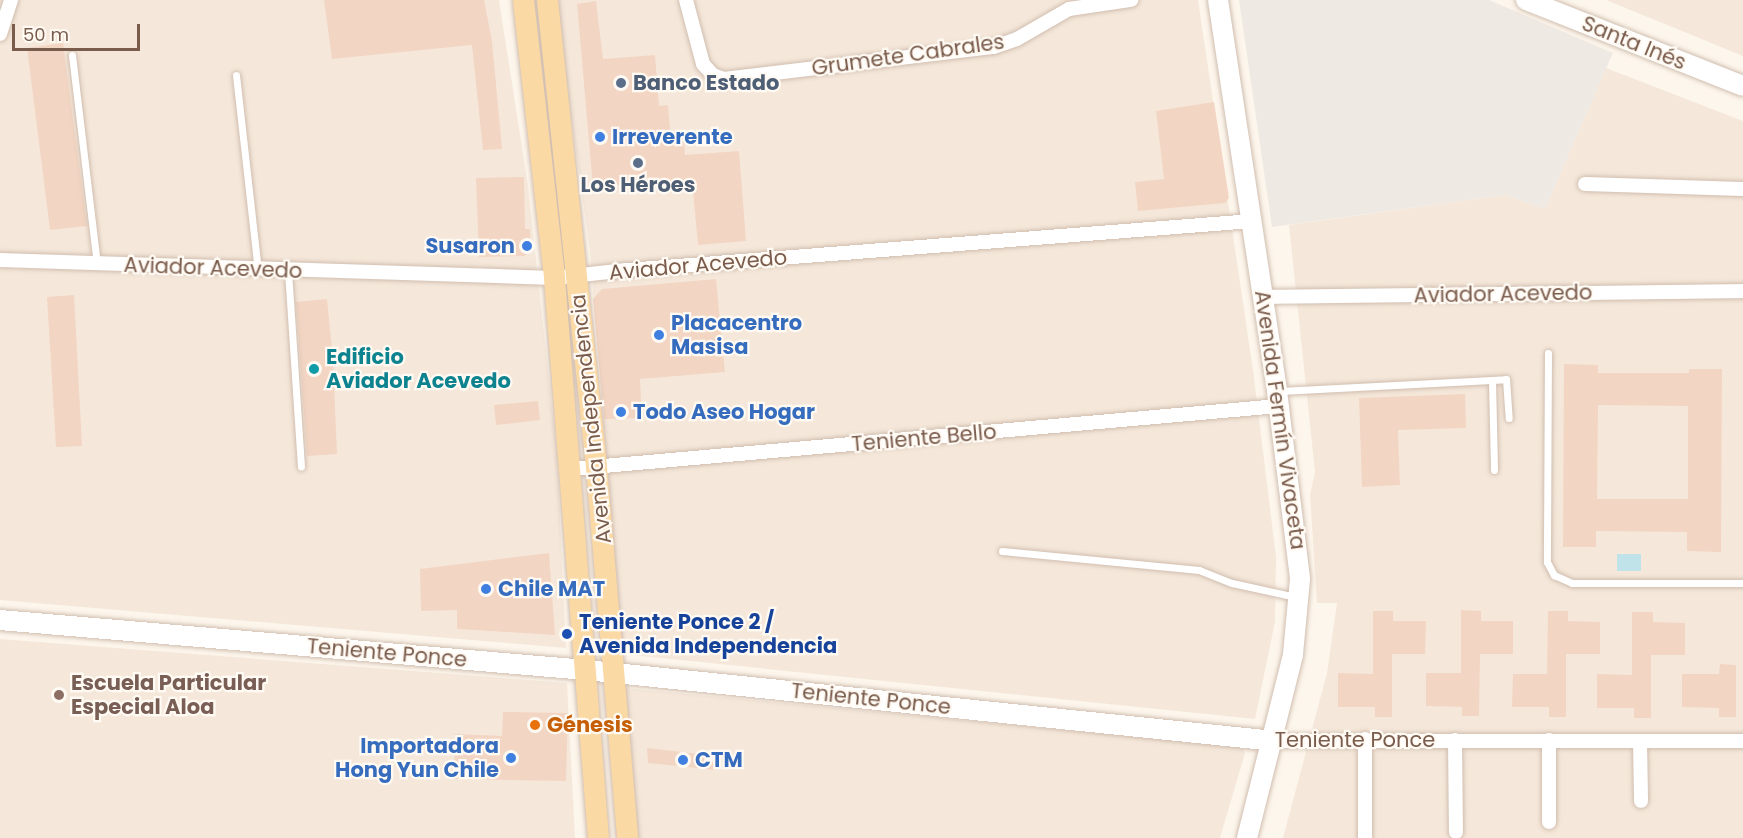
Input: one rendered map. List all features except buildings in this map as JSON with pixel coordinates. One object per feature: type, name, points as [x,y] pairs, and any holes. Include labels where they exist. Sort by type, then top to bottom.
[{"type":"main road","name":"Avenida Independencia","points":[[523,0],[554,278],[598,838]]},
{"type":"main road","name":"Avenida Independencia","points":[[548,0],[596,467],[627,838]]},
{"type":"street","points":[[0,34],[11,0]]},
{"type":"street","name":"Grumete Cabrales","points":[[686,0],[703,64],[713,75],[729,78],[994,47],[1017,39],[1068,5],[1131,0]]},
{"type":"street","name":"Avenida Fermín Vivaceta","points":[[1218,0],[1278,399],[1299,556],[1299,597],[1293,655],[1274,741],[1247,838]]},
{"type":"street","name":"Santa Inés","points":[[1526,0],[1743,87]]},
{"type":"street","points":[[1585,184],[1743,189]]},
{"type":"street","name":"Aviador Acevedo","points":[[0,260],[554,278],[627,270],[1252,221]]},
{"type":"street","name":"Aviador Acevedo","points":[[1263,297],[1743,291]]},
{"type":"street","name":"Teniente Bello","points":[[570,469],[1278,399]]},
{"type":"street","name":"Teniente Ponce","points":[[0,620],[586,670],[1274,741],[1743,741]]},
{"type":"street","points":[[1365,740],[1365,838]]},
{"type":"street","points":[[1455,740],[1456,832]]},
{"type":"street","points":[[1549,740],[1549,822]]},
{"type":"street","points":[[1640,741],[1641,801]]},
{"type":"lane","points":[[72,55],[98,264]]},
{"type":"lane","points":[[236,75],[258,270]]},
{"type":"lane","points":[[288,271],[300,467]]},
{"type":"lane","points":[[1548,353],[1546,562],[1554,575],[1572,583],[1743,583]]},
{"type":"lane","points":[[1278,399],[1506,379],[1509,418]]},
{"type":"lane","points":[[1492,380],[1494,470]]},
{"type":"lane","points":[[1002,551],[1199,570],[1232,583],[1299,597]]},
{"type":"shaded area","points":[[0,0],[499,0],[528,186],[557,455],[566,648],[0,600]]},
{"type":"shaded area","points":[[555,0],[1198,0],[1253,370],[1276,557],[1275,622],[1255,719],[622,654],[590,251]]},
{"type":"shaded area","points":[[1239,0],[1489,0],[1613,53],[1545,209],[1505,195],[1272,227]]},
{"type":"shaded area","points":[[1606,0],[1743,0],[1743,56]]},
{"type":"shaded area","points":[[1606,68],[1743,121],[1743,838],[1283,838],[1327,673],[1337,603],[1317,603],[1310,495],[1315,472],[1289,225],[1505,195],[1545,209]]},
{"type":"shaded area","points":[[0,639],[567,683],[575,838],[0,838]]},
{"type":"shaded area","points":[[625,688],[1241,747],[1245,753],[1220,838],[635,838]]},
{"type":"water","points":[[1617,554],[1641,554],[1641,571],[1617,571]]},
{"type":"place","name":"Banco Estado","points":[[621,83]]},
{"type":"place","name":"Irreverente","points":[[600,137]]},
{"type":"place","name":"Los Héroes","points":[[638,163]]},
{"type":"place","name":"Susaron","points":[[527,246]]},
{"type":"place","name":"Placacentro Masisa","points":[[659,335]]},
{"type":"place","name":"Edificio Aviador Acevedo","points":[[314,369]]},
{"type":"place","name":"Todo Aseo Hogar","points":[[621,412]]},
{"type":"place","name":"Chile MAT","points":[[486,589]]},
{"type":"place","name":"Teniente Ponce 2 / Avenida Independencia","points":[[567,634]]},
{"type":"place","name":"Escuela Particular Especial Aloa","points":[[59,695]]},
{"type":"place","name":"Génesis","points":[[535,725]]},
{"type":"place","name":"Importadora Hong Yun Chile","points":[[511,758]]},
{"type":"place","name":"CTM","points":[[683,760]]}]
